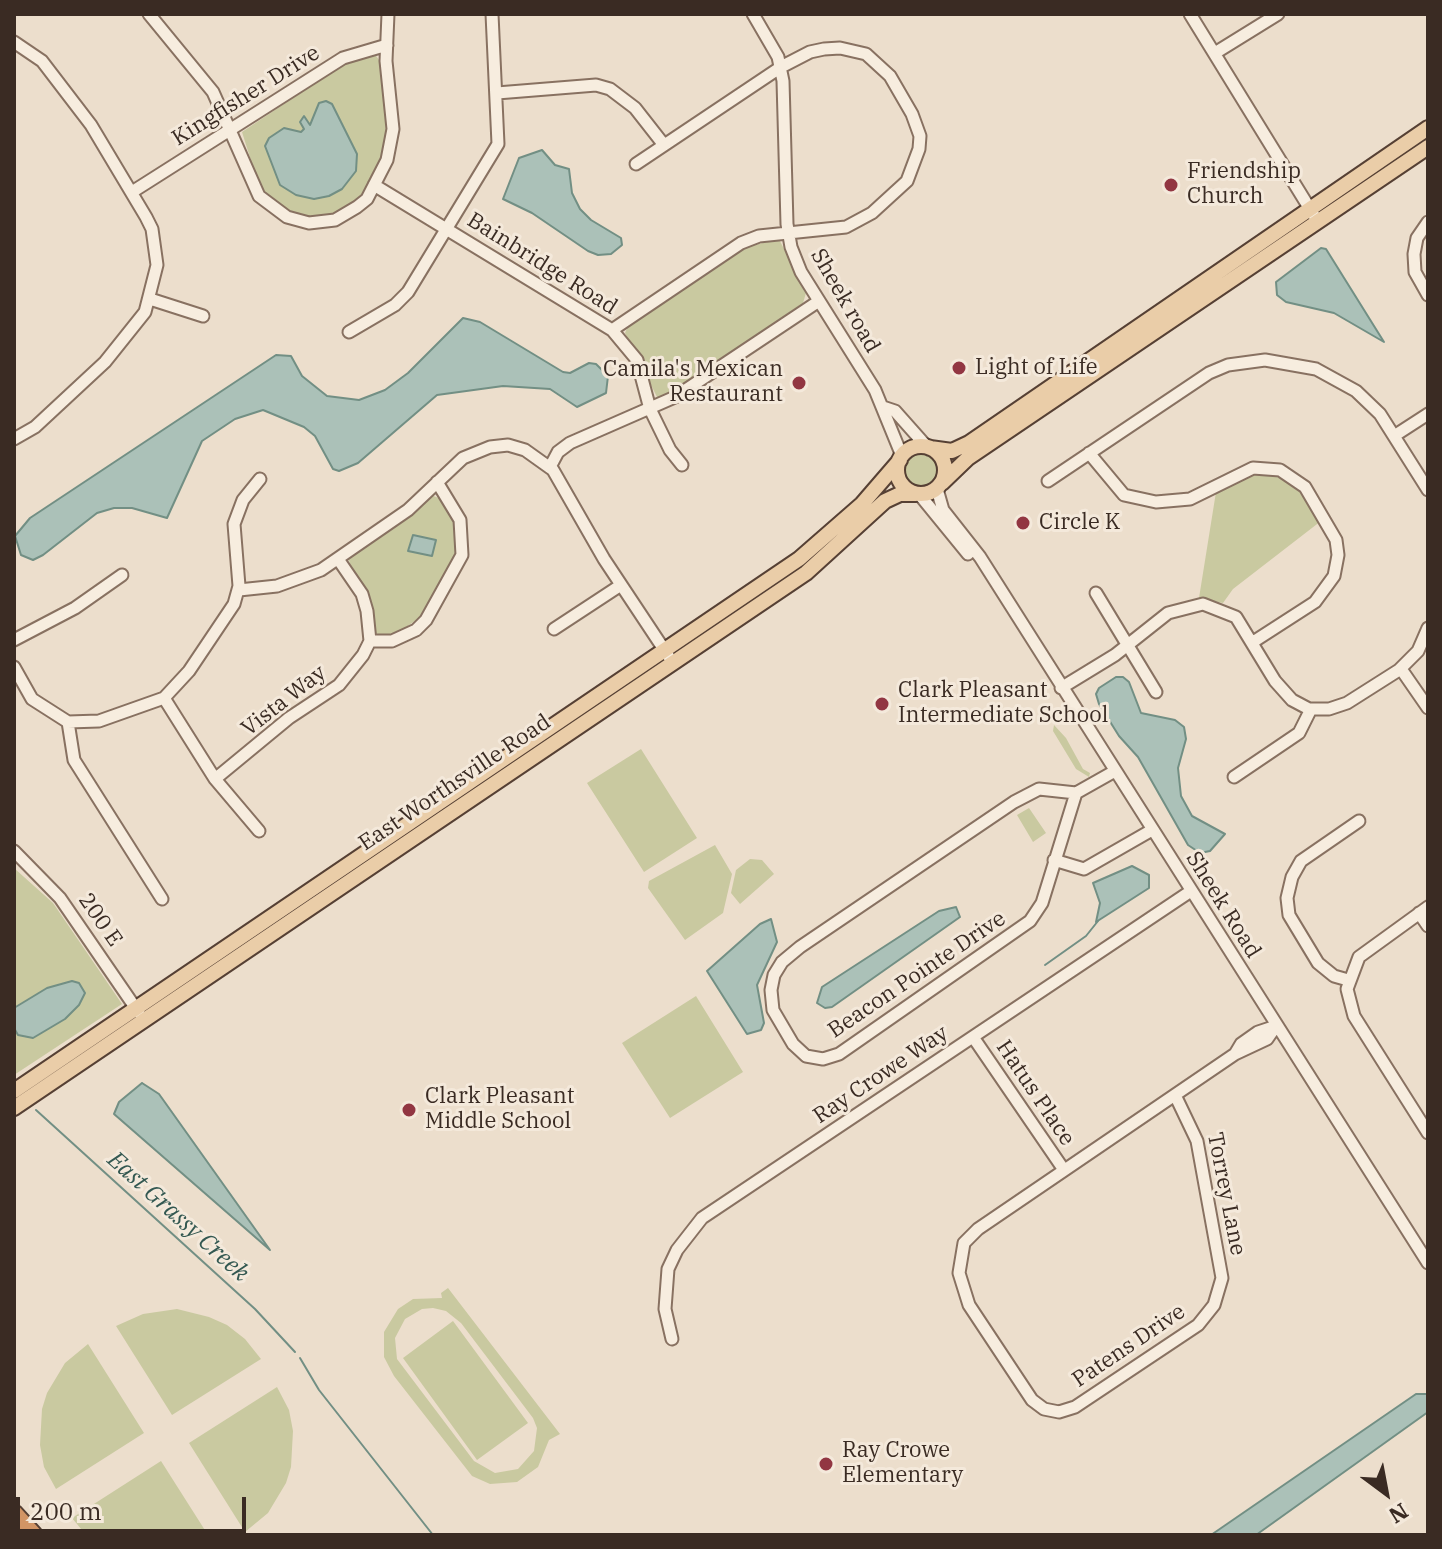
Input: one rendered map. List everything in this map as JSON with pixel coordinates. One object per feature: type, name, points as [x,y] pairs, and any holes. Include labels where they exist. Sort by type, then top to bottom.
[{"type":"highway","points":[[14,1513],[34,1535]]},
{"type":"main road","points":[[1428,128],[969,443],[952,451],[916,447],[901,458],[900,481],[917,494],[939,486],[968,458],[1428,147]]},
{"type":"main road","points":[[929,447],[944,463],[939,486]]},
{"type":"main road","name":"East Worthsville Road","points":[[14,1091],[818,545],[887,479],[901,458]]},
{"type":"main road","name":"East Worthsville Road","points":[[14,1108],[823,560],[885,501],[900,494],[917,494]]},
{"type":"street","points":[[149,14],[201,74],[252,187],[265,202],[287,217],[309,223],[335,220],[367,199],[392,144],[388,14]]},
{"type":"street","points":[[349,332],[395,305],[408,292],[498,144],[492,14]]},
{"type":"street","points":[[753,14],[771,41],[781,67]]},
{"type":"street","points":[[1190,14],[1318,222]]},
{"type":"street","points":[[1215,53],[1276,15]]},
{"type":"street","points":[[14,42],[42,61],[67,91],[132,192],[152,229],[157,265],[145,312],[105,362],[35,427],[14,439]]},
{"type":"street","name":"Kingfisher Drive","points":[[132,192],[343,58],[387,45]]},
{"type":"street","points":[[612,330],[741,243],[759,236],[846,227],[895,196],[912,171],[920,136],[902,93],[890,76],[866,54],[840,48],[810,52],[781,67],[636,164]]},
{"type":"street","name":"Sheek road","points":[[781,67],[788,233],[801,272],[883,407],[901,458]]},
{"type":"street","points":[[497,93],[596,85],[610,89],[635,108],[664,145]]},
{"type":"street","name":"Bainbridge Road","points":[[374,185],[612,330],[637,360],[650,409],[670,450],[682,465]]},
{"type":"street","points":[[1428,222],[1409,246],[1415,272],[1428,295]]},
{"type":"street","points":[[150,299],[203,316]]},
{"type":"street","points":[[550,467],[558,452],[570,443],[675,397],[819,301]]},
{"type":"street","points":[[1048,481],[1209,373],[1258,361],[1306,366],[1341,381],[1375,408],[1428,490]]},
{"type":"street","name":"Sheek road","points":[[883,407],[895,411],[929,447]]},
{"type":"street","points":[[1394,436],[1428,414]]},
{"type":"street","points":[[239,590],[277,586],[307,578],[408,510],[463,458],[490,447],[508,445],[525,450],[550,467],[621,585],[673,663]]},
{"type":"street","points":[[1089,453],[1124,495],[1156,502],[1190,499],[1253,468],[1280,470],[1305,487],[1336,540],[1334,576],[1315,602],[1253,642]]},
{"type":"street","points":[[14,667],[32,699],[68,722],[99,721],[164,698],[224,624],[239,590],[234,524],[243,500],[260,479]]},
{"type":"street","points":[[338,559],[362,594],[370,641],[392,641],[416,630],[426,620],[462,555],[460,520],[437,482]]},
{"type":"street","name":"Sheek Road","points":[[939,486],[943,510],[984,567],[1428,1263]]},
{"type":"street","name":"Sheek Road","points":[[917,494],[984,567]]},
{"type":"street","points":[[14,640],[75,608],[122,575]]},
{"type":"street","points":[[554,629],[621,585]]},
{"type":"street","points":[[1096,593],[1156,692]]},
{"type":"street","points":[[1061,688],[1126,647],[1168,613],[1203,604],[1236,617],[1285,694],[1311,709],[1329,709],[1347,703],[1401,669],[1418,651],[1428,628]]},
{"type":"street","name":"Vista Way","points":[[215,779],[289,718],[346,679],[370,641]]},
{"type":"street","points":[[1401,669],[1428,708]]},
{"type":"street","points":[[164,698],[215,779],[259,831]]},
{"type":"street","points":[[1234,777],[1299,733],[1311,709]]},
{"type":"street","points":[[68,722],[74,760],[162,899]]},
{"type":"street","points":[[1076,793],[1115,771]]},
{"type":"street","name":"Beacon Pointe Drive","points":[[1039,789],[1076,793],[1042,903],[1030,921],[861,1041],[823,1059],[806,1056],[780,1027],[773,1010],[774,975],[782,962],[800,947],[1014,802],[1039,789]]},
{"type":"street","points":[[1348,980],[1334,976],[1318,963],[1292,920],[1287,898],[1292,877],[1301,861],[1359,821]]},
{"type":"street","points":[[1054,860],[1084,869],[1152,830]]},
{"type":"street","name":"200 E","points":[[14,851],[60,898],[144,1020]]},
{"type":"street","name":"Ray Crowe Way","points":[[672,1339],[665,1309],[672,1260],[692,1229],[714,1210],[1191,891]]},
{"type":"street","points":[[1428,926],[1424,910],[1365,951],[1348,980],[1350,1009],[1428,1133]]},
{"type":"street","points":[[1064,1170],[1235,1054],[1241,1044],[1258,1032],[1276,1026]]},
{"type":"street","name":"Hatus Place","points":[[973,1037],[1064,1170]]},
{"type":"street","name":"Torrey Lane","points":[[1175,1095],[1197,1141],[1222,1278],[1214,1305]]},
{"type":"street","name":"Patens Drive","points":[[1064,1170],[978,1229],[964,1243],[959,1258],[962,1290],[969,1305],[1032,1400],[1044,1409],[1059,1412],[1088,1399],[1198,1325],[1214,1305]]},
{"type":"green space","points":[[374,53],[382,64],[388,133],[385,154],[366,191],[346,209],[327,216],[306,217],[285,210],[259,186],[242,132],[348,61]]},
{"type":"green space","points":[[779,239],[806,293],[803,303],[667,397],[657,397],[625,333],[628,326],[747,247]]},
{"type":"green space","points":[[921,453],[934,458],[939,471],[934,484],[921,489],[908,484],[903,471],[908,458]]},
{"type":"green space","points":[[1261,472],[1270,472],[1296,485],[1321,521],[1233,589],[1223,603],[1199,598],[1216,492]]},
{"type":"green space","points":[[431,495],[441,499],[453,516],[458,545],[456,557],[419,618],[399,632],[381,636],[376,633],[348,558]]},
{"type":"green space","points":[[1054,725],[1066,738],[1083,769],[1090,773],[1089,777],[1076,769],[1053,731]]},
{"type":"green space","points":[[641,749],[697,838],[644,872],[587,783]]},
{"type":"green space","points":[[1029,808],[1046,833],[1033,842],[1017,815]]},
{"type":"green space","points":[[715,845],[732,874],[723,913],[685,940],[648,888],[649,881]]},
{"type":"green space","points":[[750,859],[762,860],[774,874],[740,904],[731,893],[736,870]]},
{"type":"green space","points":[[14,868],[53,903],[122,1004],[14,1075]]},
{"type":"green space","points":[[696,996],[743,1072],[670,1118],[622,1043]]},
{"type":"green space","points":[[448,1288],[560,1434],[549,1440],[538,1467],[517,1482],[490,1484],[472,1476],[394,1376],[384,1357],[384,1332],[398,1309],[413,1299],[442,1298],[441,1293]],"holes":[[[422,1309],[446,1311],[461,1323],[533,1418],[537,1428],[534,1451],[518,1469],[495,1473],[474,1461],[397,1359],[395,1338],[405,1319]]]},
{"type":"green space","points":[[177,1309],[227,1325],[245,1339],[261,1359],[172,1415],[116,1326],[143,1314]]},
{"type":"green space","points":[[453,1321],[528,1423],[477,1460],[403,1358]]},
{"type":"green space","points":[[88,1344],[144,1433],[56,1489],[44,1467],[40,1445],[42,1409],[47,1393],[65,1363]]},
{"type":"green space","points":[[277,1387],[289,1410],[293,1431],[291,1467],[286,1483],[268,1513],[245,1532],[189,1443]]},
{"type":"green space","points":[[161,1461],[208,1535],[86,1535],[72,1518]]},
{"type":"shaded area","points":[[326,101],[332,104],[357,154],[356,171],[342,189],[314,199],[296,195],[280,185],[265,146],[269,138],[284,128],[301,132],[304,129],[300,122],[304,116],[310,125],[319,103]]},
{"type":"shaded area","points":[[542,150],[555,165],[569,169],[572,193],[580,209],[591,220],[621,238],[622,245],[611,254],[598,255],[588,251],[532,213],[503,199],[519,158]]},
{"type":"shaded area","points":[[1321,248],[1326,249],[1384,342],[1334,313],[1286,302],[1277,295],[1276,282]]},
{"type":"shaded area","points":[[463,318],[480,322],[563,372],[570,373],[589,363],[596,364],[608,376],[606,393],[577,407],[550,389],[503,386],[437,395],[358,463],[339,471],[333,469],[315,436],[304,427],[263,410],[235,419],[202,441],[167,518],[132,508],[114,508],[97,513],[43,555],[33,560],[21,555],[15,536],[30,518],[276,355],[291,356],[302,376],[327,396],[359,400],[385,390],[408,373]]},
{"type":"shaded area","points":[[413,535],[436,540],[432,556],[408,551]]},
{"type":"shaded area","points":[[1116,677],[1123,677],[1129,682],[1141,713],[1175,720],[1184,727],[1186,739],[1178,768],[1181,796],[1192,816],[1225,834],[1210,851],[1200,853],[1188,845],[1138,757],[1119,736],[1099,704],[1096,694],[1099,688]]},
{"type":"shaded area","points":[[1132,866],[1149,875],[1149,888],[1096,922],[1100,903],[1093,883]]},
{"type":"shaded area","points":[[956,907],[960,917],[832,1007],[825,1008],[817,1003],[822,987],[939,911]]},
{"type":"shaded area","points":[[771,919],[777,942],[757,985],[764,1023],[761,1030],[747,1034],[707,971],[760,924]]},
{"type":"shaded area","points":[[72,981],[79,983],[85,993],[79,1005],[65,1019],[33,1038],[18,1035],[14,1028],[14,1008],[47,988]]},
{"type":"shaded area","points":[[142,1083],[159,1094],[270,1250],[114,1114],[119,1102]]},
{"type":"shaded area","points":[[1416,1394],[1428,1394],[1428,1412],[1256,1535],[1211,1535]]},
{"type":"waterway","points":[[1045,965],[1086,936],[1098,921]]},
{"type":"waterway","name":"East Grassy Creek","points":[[36,1110],[255,1309],[295,1352]]},
{"type":"waterway","name":"East Grassy Creek","points":[[300,1358],[319,1390],[433,1535]]},
{"type":"place","name":"Friendship Church","points":[[1171,185]]},
{"type":"place","name":"Light of Life","points":[[959,368]]},
{"type":"place","name":"Camila's Mexican Restaurant","points":[[799,383]]},
{"type":"place","name":"Circle K","points":[[1023,523]]},
{"type":"place","name":"Clark Pleasant Intermediate School","points":[[882,704]]},
{"type":"place","name":"Clark Pleasant Middle School","points":[[409,1110]]},
{"type":"place","name":"Ray Crowe Elementary","points":[[826,1464]]}]
